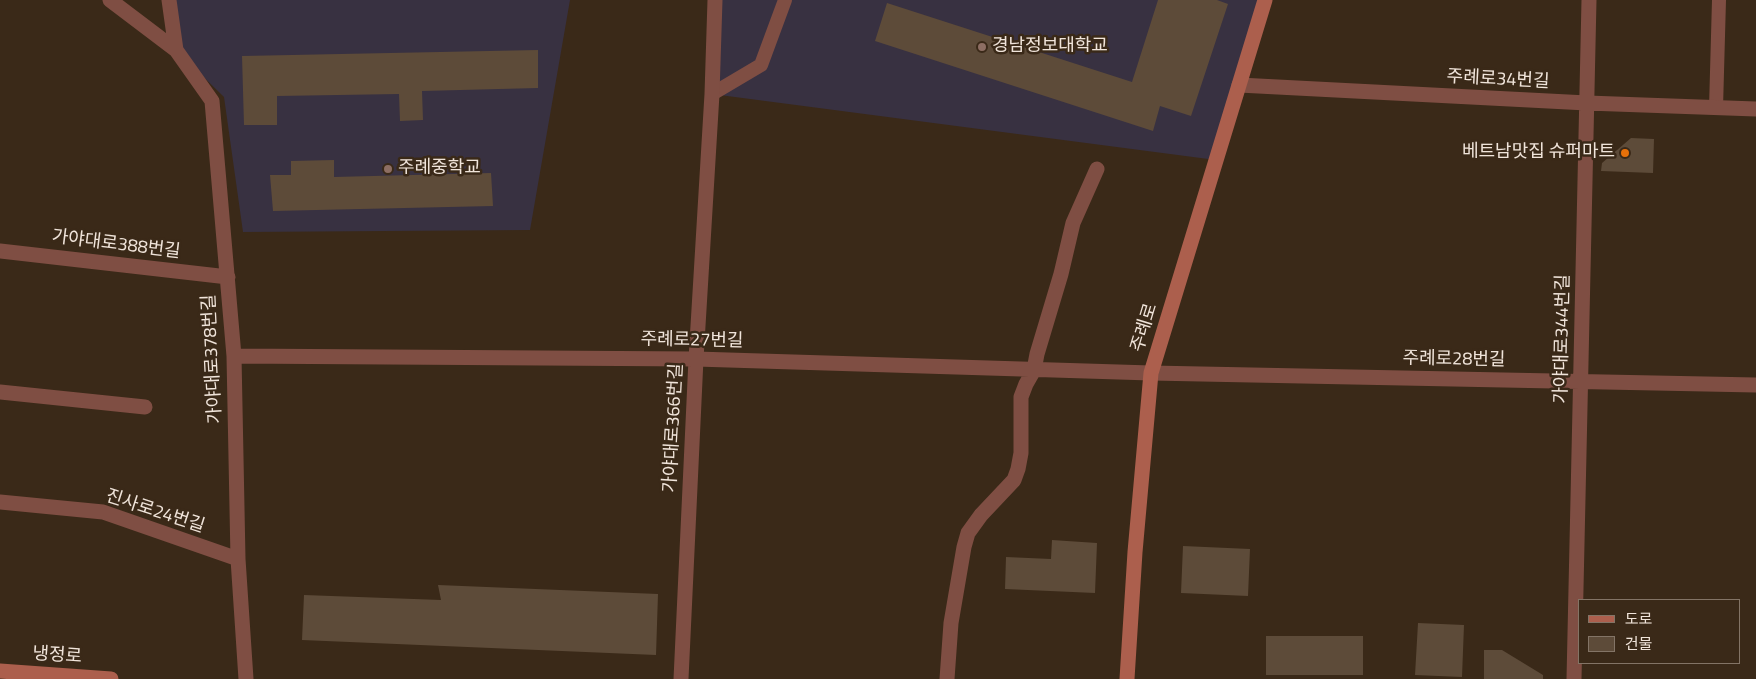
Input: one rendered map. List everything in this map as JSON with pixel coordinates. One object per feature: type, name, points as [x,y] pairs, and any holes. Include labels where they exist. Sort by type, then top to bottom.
[{"type":"street","name":"가야대로378번길","points":[[110,0],[176,50],[212,101],[234,356],[238,559],[246,679]]},
{"type":"street","name":"가야대로378번길","points":[[169,0],[176,50]]},
{"type":"street","name":"가야대로366번길","points":[[680,679],[696,359],[712,94],[715,0]]},
{"type":"street","name":"주례로","points":[[1127,679],[1135,552],[1151,373],[1265,0]]},
{"type":"street","name":"가야대로344번길","points":[[1574,679],[1589,0]]},
{"type":"street","name":"주례로34번길","points":[[1239,85],[1587,103],[1756,109]]},
{"type":"street","points":[[947,679],[951,623],[968,533],[981,515],[1014,480],[1020,453],[1021,397],[1034,370],[1073,223],[1097,170]]},
{"type":"street","name":"가야대로388번길","points":[[0,251],[228,277]]},
{"type":"street","name":"주례로27번길","points":[[234,356],[696,359],[1151,373]]},
{"type":"street","name":"주례로28번길","points":[[1151,373],[1756,385]]},
{"type":"street","points":[[0,392],[145,407]]},
{"type":"street","name":"진사로24번길","points":[[0,502],[103,512],[238,559]]},
{"type":"street","name":"냉정로","points":[[0,671],[111,679]]},
{"type":"lane","points":[[712,94],[761,65],[785,0]]},
{"type":"lane","points":[[1716,108],[1719,0]]},
{"type":"shaded area","name":"주례중학교","points":[[169,0],[570,0],[530,230],[243,232],[224,97],[176,50]]},
{"type":"shaded area","name":"경남정보대학교","points":[[715,0],[1265,0],[1216,160],[712,94]]},
{"type":"building","points":[[1158,0],[1217,0],[1228,4],[1191,116],[1160,106],[1153,131],[875,41],[887,3],[1132,82]]},
{"type":"building","points":[[538,50],[538,88],[422,91],[423,120],[400,121],[399,94],[277,96],[277,125],[244,125],[242,56]]},
{"type":"building","points":[[1631,138],[1654,139],[1653,173],[1601,171],[1602,163]]},
{"type":"building","points":[[334,160],[334,177],[491,173],[493,206],[273,211],[270,175],[291,175],[291,161]]},
{"type":"building","points":[[1052,540],[1097,543],[1095,593],[1005,589],[1006,557],[1051,559]]},
{"type":"building","points":[[1183,546],[1250,549],[1248,596],[1181,593]]},
{"type":"building","points":[[438,585],[658,594],[656,655],[302,640],[304,595],[441,600]]},
{"type":"building","points":[[1418,623],[1464,625],[1462,677],[1415,675]]},
{"type":"building","points":[[1266,636],[1363,636],[1363,675],[1266,675]]},
{"type":"building","points":[[1484,650],[1502,650],[1543,675],[1543,679],[1484,679]]},
{"type":"place","name":"경남정보대학교","points":[[982,47]]},
{"type":"place","name":"베트남맛집 슈퍼마트","points":[[1625,153]]},
{"type":"place","name":"주례중학교","points":[[388,169]]}]
